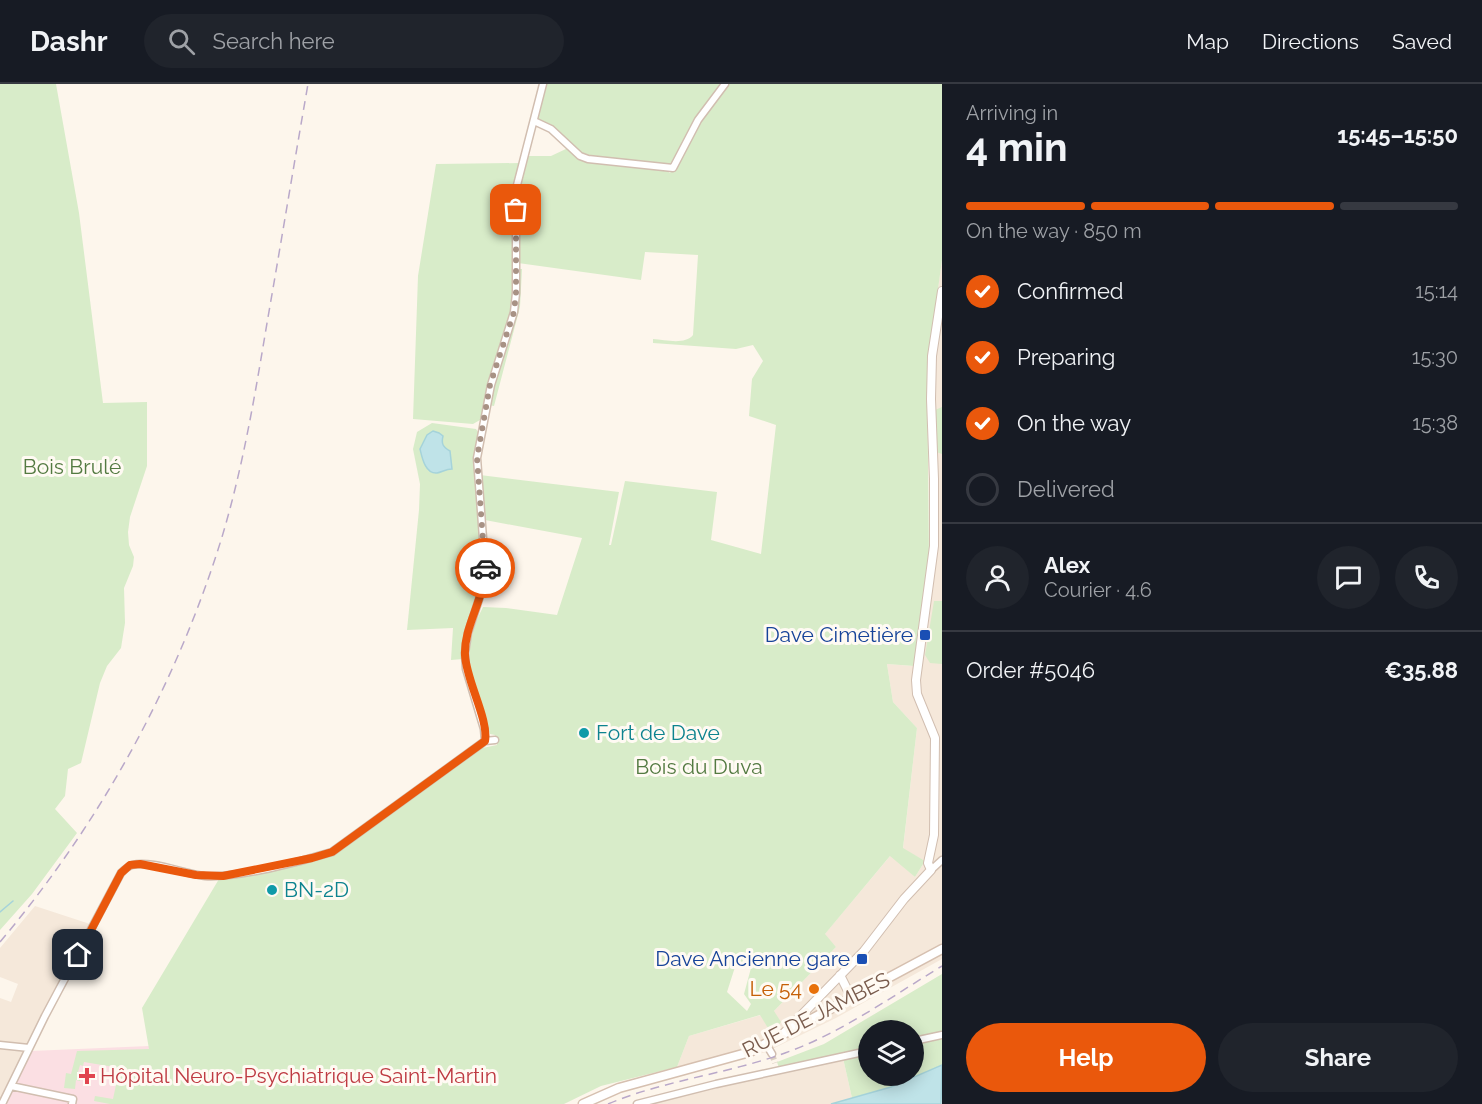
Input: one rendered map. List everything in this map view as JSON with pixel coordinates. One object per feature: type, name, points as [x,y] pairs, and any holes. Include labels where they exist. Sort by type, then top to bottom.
[{"type":"main road","name":"RUE DE JAMBES","points":[[583,1104],[619,1089],[735,1057],[766,1044],[942,949]]},
{"type":"street","points":[[485,741],[484,729],[466,669],[465,653],[468,633],[482,590],[485,565],[477,458],[490,385],[514,312],[516,189],[543,84]]},
{"type":"street","points":[[534,121],[551,129],[580,156],[588,159],[673,168],[698,120],[725,84]]},
{"type":"street","points":[[931,870],[928,863],[934,835],[935,738],[918,698],[916,685],[934,546],[932,370],[942,291]]},
{"type":"street","points":[[2,1104],[28,1048],[121,873],[130,865],[149,865],[196,875],[223,876],[332,852],[485,741],[495,740]]},
{"type":"street","points":[[780,1037],[864,951],[904,899],[942,860]]},
{"type":"street","points":[[840,975],[851,997]]},
{"type":"street","points":[[924,1039],[942,1035]]},
{"type":"street","points":[[766,1044],[772,1054]]},
{"type":"street","points":[[0,1045],[28,1048]]},
{"type":"street","points":[[637,1104],[858,1053]]},
{"type":"street","points":[[775,1062],[777,1071]]},
{"type":"street","points":[[11,1086],[73,1099],[72,1104]]},
{"type":"street","points":[[54,1104],[56,1095]]},
{"type":"shaded area","points":[[942,260],[942,959],[836,1018],[766,1052],[680,1074],[677,1067],[689,1036],[761,1015],[771,1032],[774,1011],[836,947],[824,935],[891,855],[915,877],[925,861],[903,849],[917,728],[893,702],[887,664],[913,666],[929,558],[928,355]]},
{"type":"shaded area","points":[[35,906],[90,924],[0,1104],[0,998],[11,1002],[18,984],[0,977],[0,948]]},
{"type":"shaded area","name":"Hôpital Neuro-Psychiatrique Saint-Martin","points":[[149,1046],[161,1104],[5,1104],[31,1051]]},
{"type":"shaded area","points":[[843,1058],[852,1098],[831,1104],[646,1104]]},
{"type":"green space","name":"Bois Brulé","points":[[0,84],[56,84],[79,213],[103,403],[147,402],[147,466],[130,517],[129,545],[134,557],[133,566],[124,588],[125,623],[121,648],[107,666],[100,683],[81,763],[68,769],[65,796],[55,809],[77,833],[32,894],[0,930]]},
{"type":"green space","name":"Bois du Duva","points":[[543,84],[942,84],[942,260],[927,369],[929,557],[914,666],[887,664],[893,702],[917,728],[903,848],[925,861],[915,877],[890,856],[825,934],[836,947],[774,1011],[781,1022],[771,1033],[760,1015],[689,1036],[677,1067],[601,1086],[564,1104],[110,1104],[94,1101],[95,1096],[113,1099],[117,1080],[113,1079],[114,1067],[84,1062],[83,1066],[80,1065],[78,1072],[82,1073],[80,1081],[76,1080],[75,1089],[64,1088],[66,1073],[71,1074],[77,1051],[149,1049],[142,1008],[219,879],[332,854],[473,750],[497,745],[495,735],[490,734],[471,670],[471,641],[475,625],[483,607],[557,615],[582,538],[485,520],[480,475],[619,492],[609,545],[611,545],[625,481],[717,492],[711,540],[761,554],[776,425],[749,416],[752,379],[763,361],[753,345],[736,349],[653,343],[653,339],[680,341],[693,335],[698,255],[645,252],[641,280],[518,263],[518,190],[527,156],[551,156],[568,148],[582,160],[590,163],[664,169],[670,173],[673,169],[584,158],[554,131],[534,121]],"holes":[[[735,967],[751,968],[744,994],[751,1004],[747,1011],[727,992]]]},
{"type":"green space","points":[[520,163],[513,301],[480,420],[473,424],[413,419],[418,276],[436,164]]},
{"type":"green space","points":[[519,269],[522,269],[520,307],[494,406],[488,405],[508,339]]},
{"type":"green space","points":[[942,407],[942,454],[936,452],[934,412]]},
{"type":"green space","points":[[432,423],[476,429],[478,432],[477,465],[483,565],[480,589],[466,635],[463,659],[451,660],[453,628],[407,630],[419,510],[420,484],[413,449],[417,432]],"holes":[[[442,442],[444,447],[450,451],[445,469],[434,472],[427,468],[420,449]]]},
{"type":"green space","points":[[934,601],[942,601],[942,664],[930,663],[925,655]]},
{"type":"green space","points":[[942,974],[942,1033],[924,1037],[924,1020],[864,1020]]},
{"type":"green space","points":[[858,1024],[858,1051],[779,1068],[777,1062],[824,1044]]},
{"type":"green space","points":[[942,1037],[942,1065],[924,1073],[924,1041]]},
{"type":"green space","points":[[858,1055],[858,1086],[893,1086],[852,1098],[843,1058]]},
{"type":"water","points":[[433,431],[443,436],[443,445],[450,451],[452,469],[433,473],[425,464],[420,449],[427,435]]},
{"type":"water","points":[[942,1065],[941,1104],[831,1104],[893,1086],[924,1086],[924,1073]]},
{"type":"waterway","points":[[0,912],[13,901]]},
{"type":"tunnel","points":[[772,1054],[775,1063]]},
{"type":"railway","points":[[0,942],[36,897],[102,801],[158,699],[203,592],[222,537],[248,431],[308,84]]},
{"type":"railway","points":[[608,1104],[652,1089],[763,1060],[806,1045],[865,1014],[942,966]]},
{"type":"way so far","points":[[485,568],[477,458],[490,385],[514,312],[516,210]]},
{"type":"place","name":"Dave Cimetière","points":[[925,635]]},
{"type":"place","name":"Fort de Dave","points":[[584,733]]},
{"type":"place","name":"BN-2D","points":[[272,890]]},
{"type":"place","name":"Dave Ancienne gare","points":[[862,959]]},
{"type":"place","name":"Le 54","points":[[814,989]]},
{"type":"place","name":"Hôpital Neuro-Psychiatrique Saint-Martin","points":[[87,1076]]},
{"type":"route","points":[[78,955],[121,873],[130,865],[149,865],[196,875],[223,876],[332,852],[485,741],[484,729],[466,669],[465,653],[468,633],[482,590],[485,568]]}]
